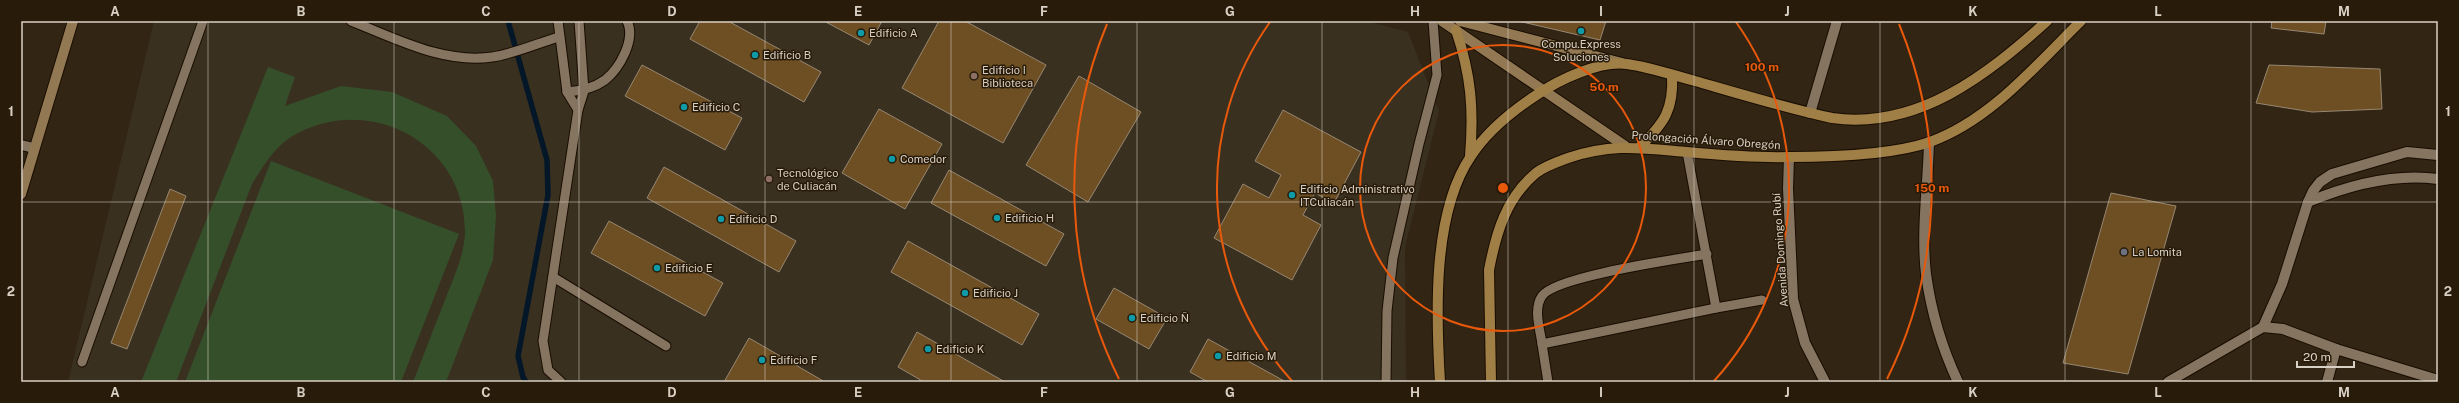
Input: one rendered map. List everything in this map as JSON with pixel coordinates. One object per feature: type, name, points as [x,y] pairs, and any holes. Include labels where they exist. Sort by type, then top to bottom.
[{"type":"main road","points":[[21,194],[73,21]]},
{"type":"main road","points":[[1442,21],[1458,26],[1672,75],[1810,113],[1832,118],[1861,121],[1898,116],[1926,107],[1956,92],[1990,68],[2047,21]]},
{"type":"main road","name":"Prolongación Álvaro Obregón","points":[[1492,382],[1489,270],[1498,230],[1507,208],[1522,186],[1537,172],[1557,161],[1588,152],[1625,146],[1687,152],[1789,158],[1877,153],[1929,142],[1958,129],[1981,115],[2081,21]]},
{"type":"main road","points":[[1458,26],[1543,91],[1625,146]]},
{"type":"main road","points":[[1458,26],[1472,92],[1470,157]]},
{"type":"main road","points":[[1440,382],[1440,256],[1444,226],[1454,188],[1470,157],[1498,124],[1543,91],[1588,70],[1626,64]]},
{"type":"main road","points":[[1640,147],[1659,128],[1668,113],[1673,96],[1672,75]]},
{"type":"street","points":[[1810,113],[1837,21]]},
{"type":"street","points":[[1929,142],[1925,246],[1926,274],[1945,353],[1958,382]]},
{"type":"street","points":[[21,144],[34,148]]},
{"type":"street","points":[[2263,327],[2282,284],[2308,202],[2313,191],[2320,182],[2332,174],[2407,152],[2438,154]]},
{"type":"street","name":"Avenida Domingo Rubí","points":[[1789,158],[1788,188],[1793,299],[1805,343],[1825,382]]},
{"type":"street","points":[[2308,202],[2342,189],[2408,176],[2438,179]]},
{"type":"street","points":[[2168,382],[2263,327],[2283,329],[2336,349],[2438,380]]},
{"type":"street","points":[[2326,382],[2336,349]]},
{"type":"lane","points":[[82,362],[203,21]]},
{"type":"lane","points":[[350,21],[438,53],[471,58],[492,57],[559,37]]},
{"type":"lane","points":[[558,21],[567,92],[578,110]]},
{"type":"lane","points":[[561,382],[548,370],[543,341],[578,110],[584,91],[579,21]]},
{"type":"lane","points":[[567,92],[584,91],[605,80],[617,66],[630,36],[627,21]]},
{"type":"lane","points":[[1386,382],[1387,311],[1393,258],[1419,144],[1438,75],[1433,21]]},
{"type":"lane","points":[[1687,152],[1716,308]]},
{"type":"lane","points":[[1548,382],[1538,305],[1541,297],[1552,286],[1588,277],[1707,254]]},
{"type":"lane","points":[[553,276],[666,346]]},
{"type":"lane","points":[[1542,344],[1762,300]]},
{"type":"shaded area","name":"Tecnológico de Culiacán","points":[[154,21],[1366,21],[1408,32],[1439,111],[1405,247],[1406,382],[68,382]]},
{"type":"green space","points":[[268,67],[295,77],[285,106],[341,86],[392,92],[447,116],[476,146],[493,181],[496,216],[493,260],[446,382],[413,382],[461,257],[465,231],[461,200],[449,174],[432,152],[410,135],[384,124],[356,120],[327,122],[298,133],[290,137],[272,155],[252,184],[176,382],[141,382]]},
{"type":"green space","points":[[271,161],[459,234],[401,382],[185,382]]},
{"type":"building","name":"Edificio B","points":[[700,21],[728,21],[821,72],[804,102],[690,39]]},
{"type":"building","name":"Edificio A","points":[[824,21],[882,21],[869,45]]},
{"type":"building","name":"Edificio I Biblioteca","points":[[939,21],[965,21],[1046,65],[1003,143],[902,88]]},
{"type":"building","name":"Compu.Express Soluciones","points":[[1518,21],[1606,21],[1600,40]]},
{"type":"building","points":[[2272,21],[2326,21],[2324,34],[2271,28]]},
{"type":"building","name":"Edificio C","points":[[642,65],[742,118],[725,150],[625,96]]},
{"type":"building","points":[[2269,65],[2380,69],[2382,109],[2312,112],[2256,103]]},
{"type":"building","points":[[1079,76],[1141,112],[1088,202],[1026,165]]},
{"type":"building","name":"Comedor","points":[[879,109],[942,144],[905,209],[842,173]]},
{"type":"building","name":"Edificio Administrativo ITCuliacán","points":[[1283,110],[1361,152],[1334,203],[1315,193],[1303,215],[1321,225],[1292,280],[1214,238],[1243,184],[1269,198],[1281,175],[1255,161]]},
{"type":"building","name":"Edificio D","points":[[664,167],[796,241],[779,272],[647,198]]},
{"type":"building","name":"Edificio H","points":[[949,170],[1064,234],[1046,266],[931,203]]},
{"type":"building","points":[[170,189],[186,196],[127,349],[111,343]]},
{"type":"building","points":[[2111,193],[2176,206],[2128,374],[2063,363]]},
{"type":"building","name":"Edificio E","points":[[609,221],[723,283],[705,316],[591,253]]},
{"type":"building","name":"Edificio J","points":[[908,241],[1039,314],[1022,345],[891,272]]},
{"type":"building","name":"Edificio Ñ","points":[[1114,288],[1167,318],[1149,349],[1096,319]]},
{"type":"building","name":"Edificio K","points":[[917,332],[1005,382],[924,382],[898,367]]},
{"type":"building","name":"Edificio F","points":[[749,338],[825,382],[724,382]]},
{"type":"building","name":"Edificio M","points":[[1208,339],[1286,382],[1208,382],[1190,372]]},
{"type":"waterway","points":[[508,21],[547,160],[548,195],[518,356],[523,377],[526,382]]},
{"type":"place","name":"Compu.Express Soluciones","points":[[1581,31]]},
{"type":"place","name":"Edificio A","points":[[861,33]]},
{"type":"place","name":"Edificio B","points":[[755,55]]},
{"type":"place","name":"Edificio I Biblioteca","points":[[974,76]]},
{"type":"place","name":"Edificio C","points":[[684,107]]},
{"type":"place","name":"Comedor","points":[[892,159]]},
{"type":"place","name":"Tecnológico de Culiacán","points":[[769,179]]},
{"type":"place","name":"Edificio Administrativo ITCuliacán","points":[[1292,195]]},
{"type":"place","name":"Edificio H","points":[[997,218]]},
{"type":"place","name":"Edificio D","points":[[721,219]]},
{"type":"place","name":"La Lomita","points":[[2124,252]]},
{"type":"place","name":"Edificio E","points":[[657,268]]},
{"type":"place","name":"Edificio J","points":[[965,293]]},
{"type":"place","name":"Edificio Ñ","points":[[1132,318]]},
{"type":"place","name":"Edificio K","points":[[928,349]]},
{"type":"place","name":"Edificio M","points":[[1218,356]]},
{"type":"place","name":"Edificio F","points":[[762,360]]}]
